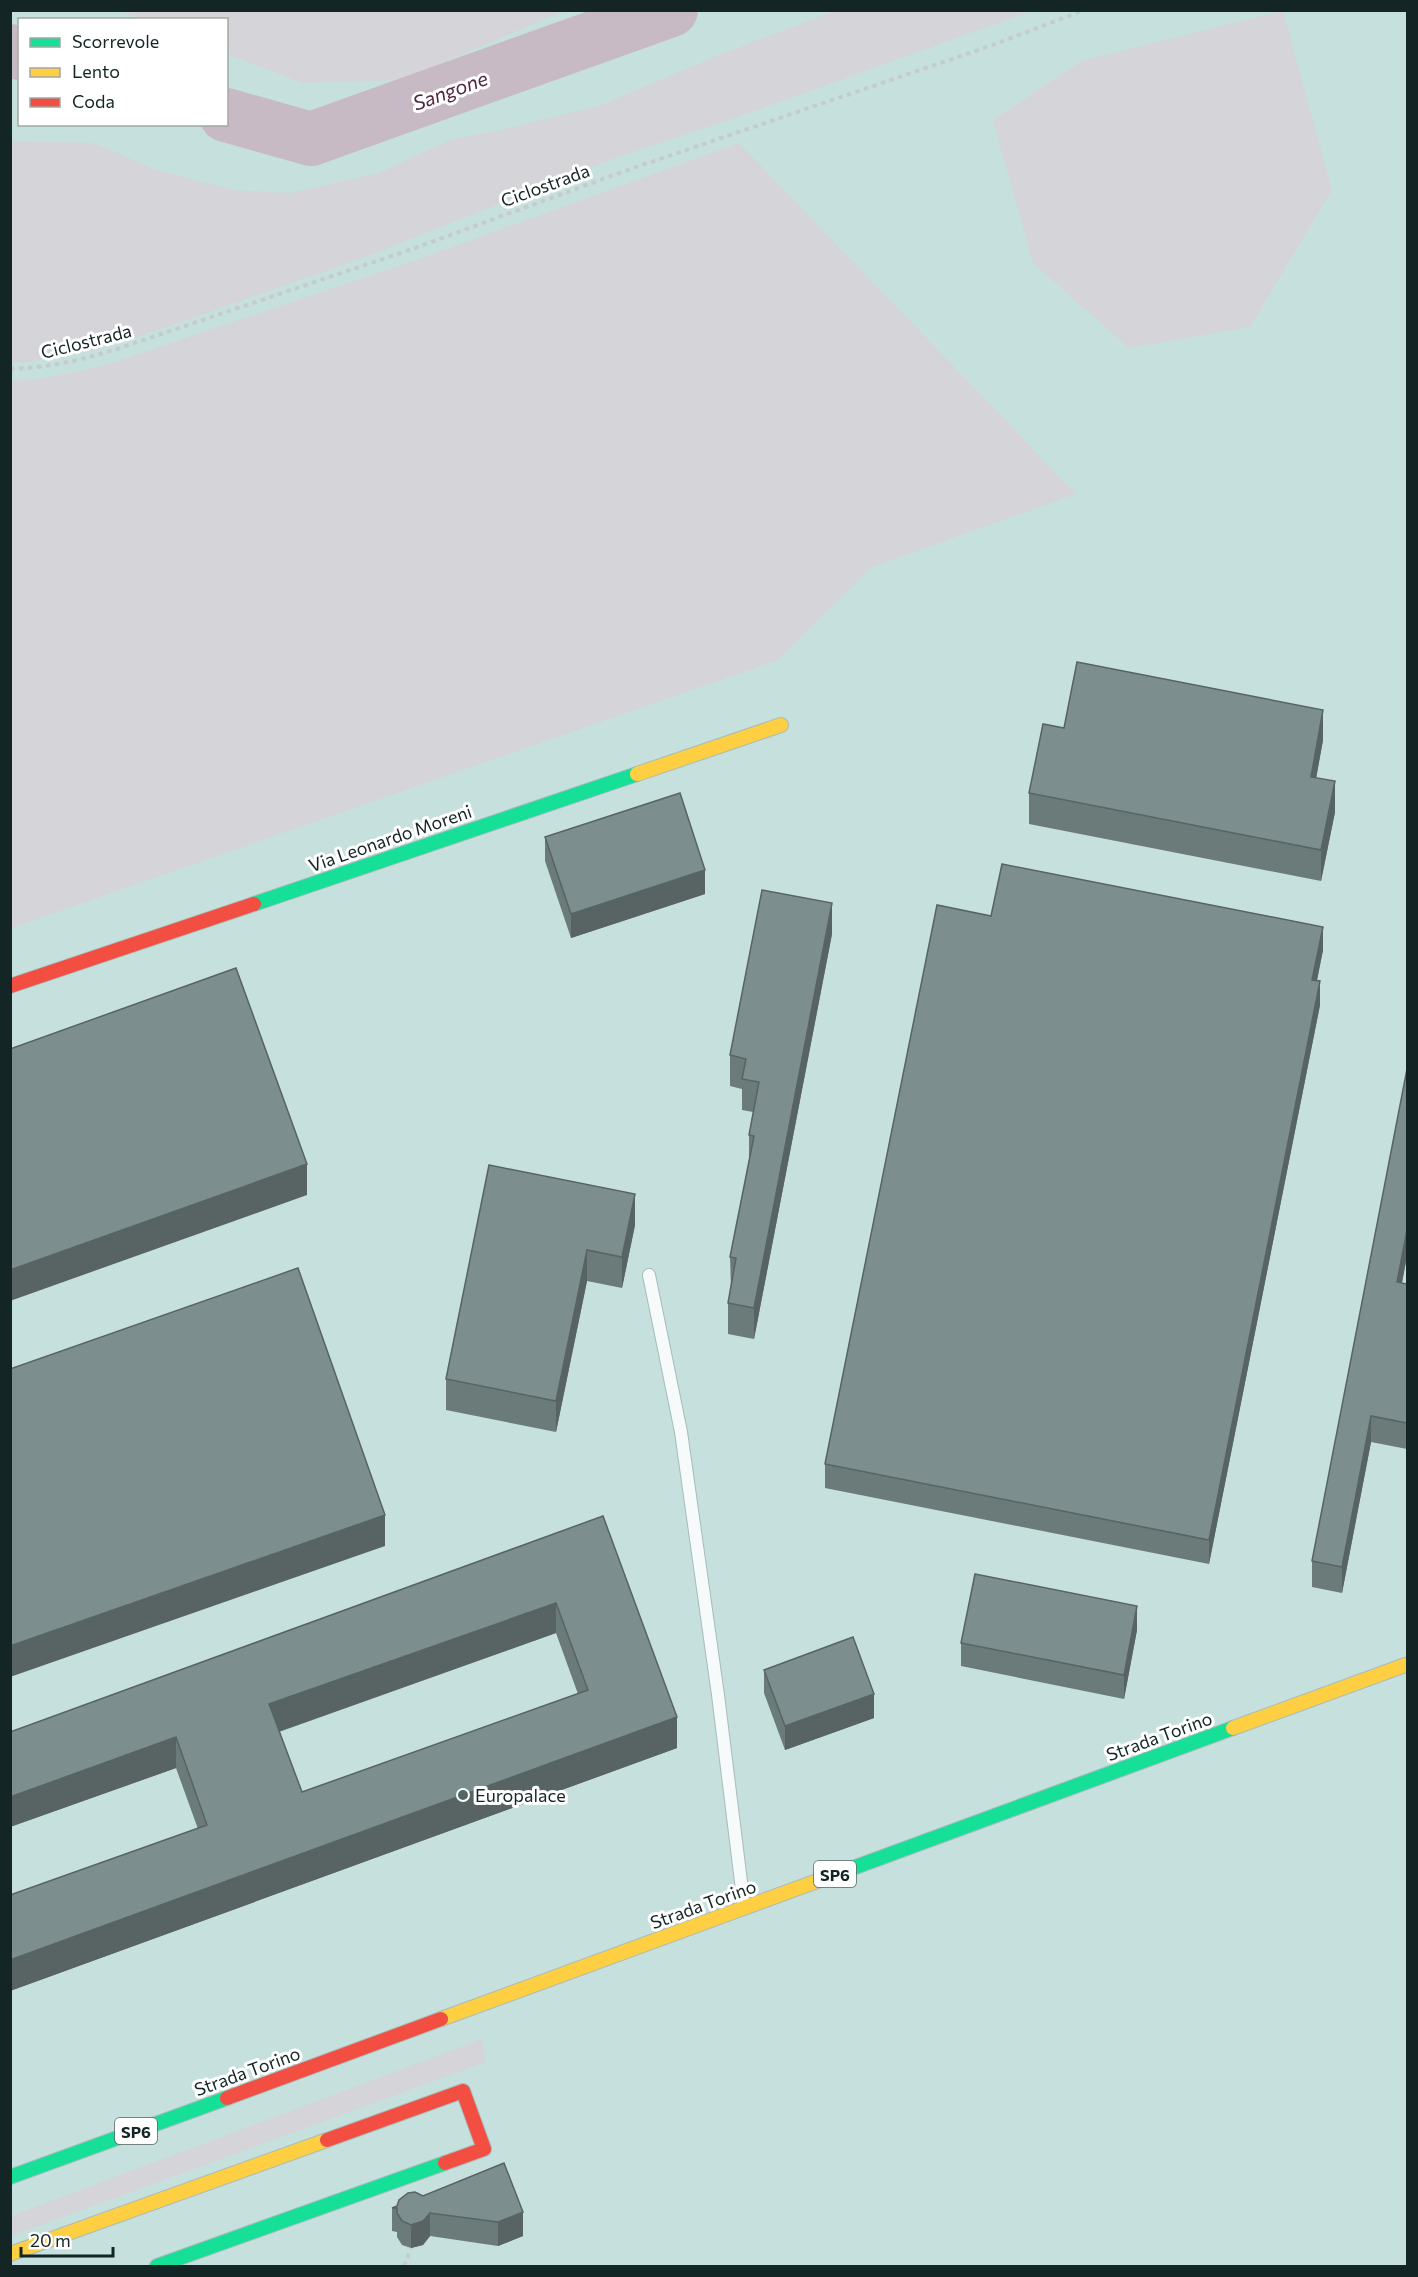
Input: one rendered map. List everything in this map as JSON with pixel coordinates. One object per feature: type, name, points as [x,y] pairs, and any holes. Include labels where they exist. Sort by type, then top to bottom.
[{"type":"street","name":"Via Leonardo Moreni","points":[[10,986],[781,725]]},
{"type":"street","name":"Strada Torino","points":[[10,2177],[1407,1664]]},
{"type":"street","points":[[10,2254],[463,2091],[484,2149],[157,2266]]},
{"type":"lane","points":[[649,1275],[681,1432],[718,1695],[744,1908]]},
{"type":"path","name":"Ciclostrada","points":[[10,369],[31,368],[76,360],[117,349],[415,248],[652,162],[993,45],[1084,10]]},
{"type":"path","points":[[404,2266],[411,2248]]},
{"type":"shaded area","points":[[119,11],[564,11],[402,80],[303,83],[228,54],[228,18],[138,18]]},
{"type":"shaded area","points":[[835,11],[1032,11],[729,120],[615,158],[365,257],[192,318],[103,348],[30,362],[11,363],[11,141],[94,143],[157,170],[233,190],[290,193],[379,173],[450,140],[502,130],[599,106],[716,56]]},
{"type":"shaded area","points":[[1283,11],[1332,190],[1250,327],[1129,348],[1033,263],[993,120],[1081,61]]},
{"type":"shaded area","points":[[739,143],[1076,494],[872,567],[778,660],[11,928],[11,381],[66,374],[121,360],[419,259]]},
{"type":"shaded area","points":[[482,2039],[486,2062],[11,2236],[11,2216]]},
{"type":"building","points":[[1077,662],[1323,710],[1311,777],[1335,781],[1321,850],[1029,793],[1043,724],[1064,728]]},
{"type":"building","points":[[680,793],[705,870],[571,914],[545,837]]},
{"type":"building","points":[[1002,864],[1323,927],[1312,980],[1320,981],[1209,1540],[825,1464],[937,905],[991,916]]},
{"type":"building","points":[[762,890],[832,903],[754,1308],[728,1303],[736,1258],[730,1257],[754,1136],[749,1135],[759,1082],[742,1079],[746,1059],[730,1055]]},
{"type":"building","points":[[236,968],[307,1164],[10,1270],[10,1049]]},
{"type":"building","points":[[1407,1069],[1407,1230],[1397,1282],[1407,1284],[1407,1423],[1371,1416],[1342,1567],[1312,1561]]},
{"type":"building","points":[[489,1165],[635,1194],[622,1257],[587,1250],[556,1401],[446,1379]]},
{"type":"building","points":[[298,1268],[385,1515],[10,1646],[10,1369]]},
{"type":"building","name":"Europalace","points":[[603,1516],[677,1717],[10,1960],[10,1895],[207,1825],[176,1737],[10,1797],[10,1732]],"holes":[[[556,1603],[588,1690],[302,1792],[269,1704]]]},
{"type":"building","points":[[975,1574],[1137,1606],[1124,1675],[961,1643]]},
{"type":"building","points":[[853,1637],[874,1694],[785,1726],[764,1670]]},
{"type":"building","points":[[504,2163],[523,2212],[498,2222],[430,2213],[423,2221],[411,2225],[402,2221],[397,2208],[392,2208],[397,2206],[399,2200],[408,2193],[415,2192],[423,2196]]},
{"type":"waterway","name":"Sangone","points":[[228,116],[311,139],[671,10]]},
{"type":"waterway","name":"Sangone","points":[[10,51],[18,53]]},
{"type":"traffic: fast","points":[[254,904],[637,774]]},
{"type":"traffic: fast","points":[[831,1876],[1233,1728]]},
{"type":"traffic: fast","points":[[10,2177],[227,2098]]},
{"type":"traffic: fast","points":[[157,2266],[445,2163]]},
{"type":"traffic: slow","points":[[637,774],[781,725]]},
{"type":"traffic: slow","points":[[1233,1728],[1408,1664]]},
{"type":"traffic: slow","points":[[441,2019],[831,1876]]},
{"type":"traffic: slow","points":[[10,2254],[327,2140]]},
{"type":"traffic: jam","points":[[10,986],[254,904]]},
{"type":"traffic: jam","points":[[227,2098],[441,2019]]},
{"type":"traffic: jam","points":[[327,2140],[463,2091],[484,2149],[445,2163]]},
{"type":"place","name":"Europalace","points":[[463,1795]]}]
